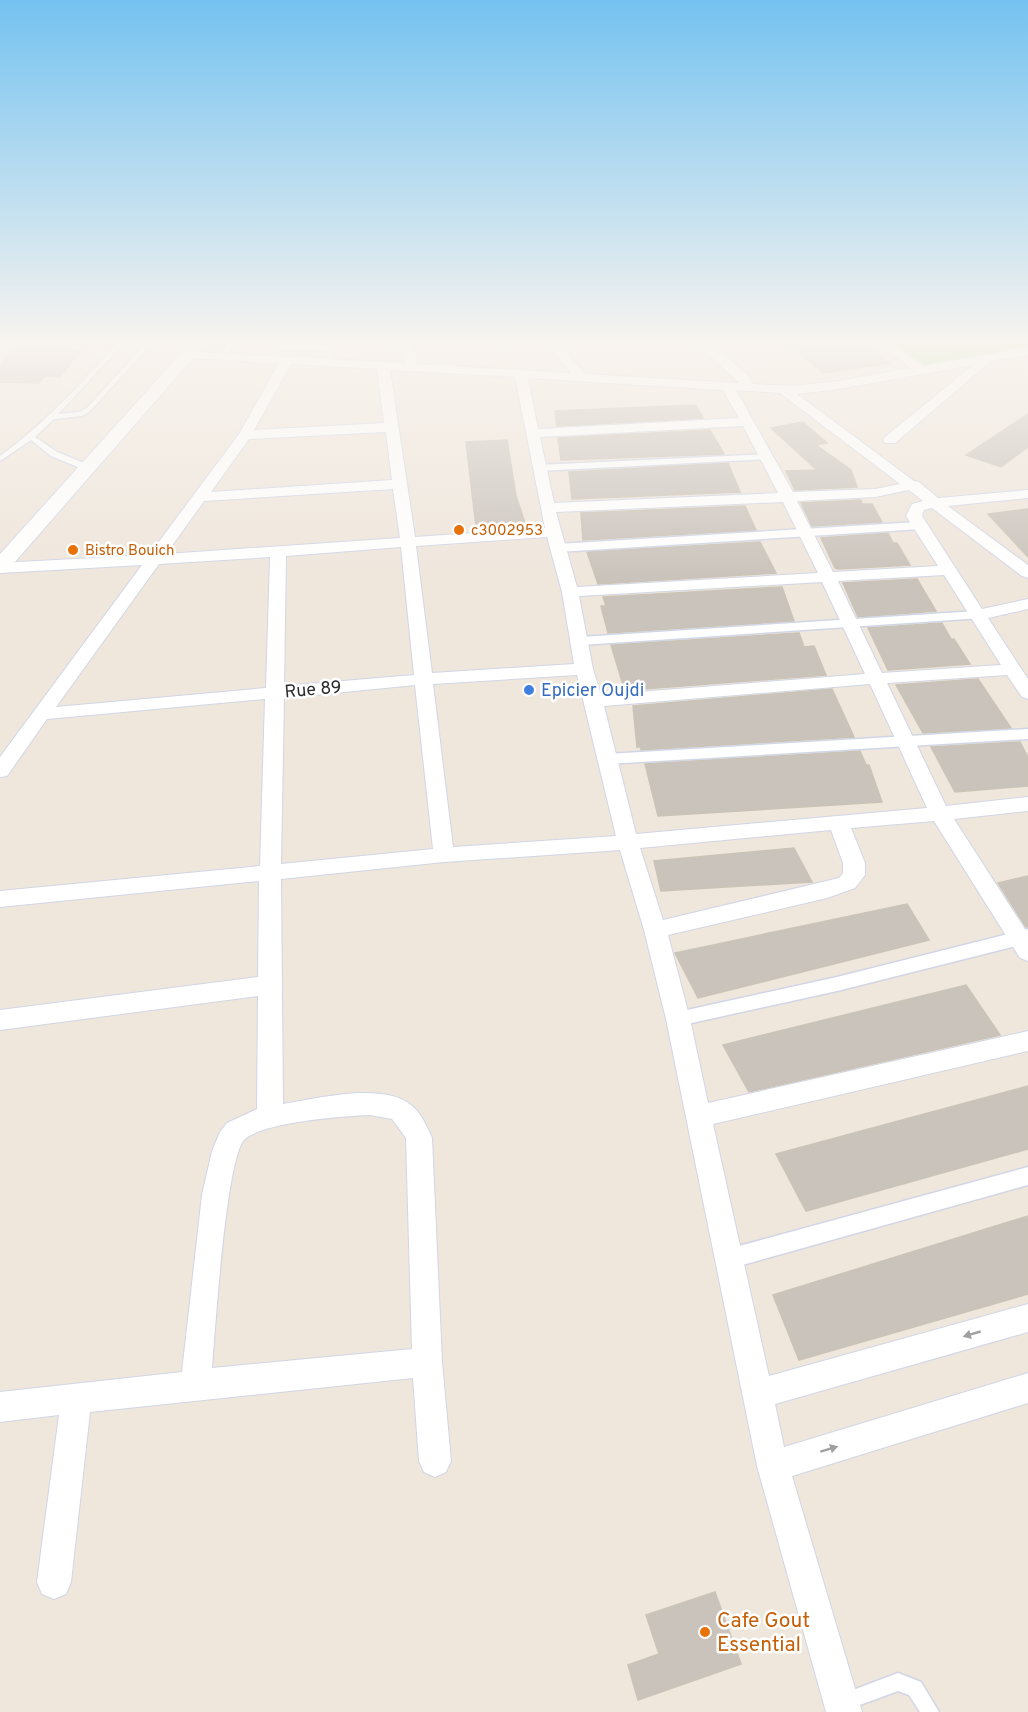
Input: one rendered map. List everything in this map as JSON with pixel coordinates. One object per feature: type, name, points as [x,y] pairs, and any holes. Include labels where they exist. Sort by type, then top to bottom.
[{"type":"street","points":[[0,567],[129,421]]},
{"type":"street","points":[[0,771],[245,435],[253,421]]},
{"type":"street","points":[[392,421],[425,679],[444,855]]},
{"type":"street","points":[[530,421],[547,508],[570,592],[584,669],[594,700],[628,842],[655,930],[678,1019],[773,1466],[843,1707]]},
{"type":"street","points":[[827,421],[1028,573]]},
{"type":"street","points":[[890,440],[913,421]]},
{"type":"street","points":[[532,433],[748,422],[807,533],[940,814],[1025,942],[678,1019]]},
{"type":"street","points":[[245,435],[393,427]]},
{"type":"street","points":[[539,468],[767,457]]},
{"type":"street","points":[[1011,495],[1028,480]]},
{"type":"street","points":[[200,497],[400,484]]},
{"type":"street","points":[[547,508],[875,493],[914,485]]},
{"type":"street","points":[[1028,494],[933,503],[917,507],[914,516],[918,526],[1028,693]]},
{"type":"street","points":[[0,567],[154,560],[408,542],[807,533],[918,526]]},
{"type":"street","points":[[270,1117],[270,874],[278,551]]},
{"type":"street","points":[[570,592],[948,570]]},
{"type":"street","points":[[580,641],[977,615],[1028,604]]},
{"type":"street","name":"Rue 89","points":[[42,714],[425,679],[584,669]]},
{"type":"street","points":[[594,700],[724,688],[1014,669]]},
{"type":"street","points":[[608,759],[1028,734]]},
{"type":"street","points":[[0,899],[444,855],[628,842],[1028,804]]},
{"type":"street","points":[[655,930],[827,890],[847,883],[854,875],[854,863],[838,822]]},
{"type":"street","points":[[0,1020],[270,985]]},
{"type":"street","points":[[700,1116],[1028,1041]]},
{"type":"street","points":[[195,1385],[215,1195],[229,1140],[236,1131],[253,1121],[378,1103],[400,1110],[413,1125],[419,1138],[427,1362],[435,1461]]},
{"type":"street","points":[[728,1259],[1028,1176]]},
{"type":"street","points":[[757,1394],[1025,1325]]},
{"type":"street","points":[[0,1407],[427,1362]]},
{"type":"street","points":[[773,1466],[1028,1388]]},
{"type":"street","points":[[54,1582],[76,1399]]},
{"type":"lane","points":[[0,459],[31,437],[46,421]]},
{"type":"lane","points":[[31,437],[54,454],[88,468]]},
{"type":"lane","points":[[843,1707],[898,1682],[915,1688],[930,1712]]},
{"type":"building","points":[[556,421],[650,421],[557,426]]},
{"type":"building","points":[[1018,421],[1028,421],[1028,447],[1001,467],[966,455]]},
{"type":"building","points":[[803,422],[827,443],[816,445],[851,470],[857,487],[795,490],[786,471],[817,470],[771,428]]},
{"type":"building","points":[[710,430],[724,454],[561,460],[558,438]]},
{"type":"building","points":[[507,440],[516,496],[525,523],[476,527],[466,442]]},
{"type":"building","points":[[728,463],[740,492],[572,499],[569,472]]},
{"type":"building","points":[[861,500],[862,504],[872,504],[882,522],[812,526],[801,503]]},
{"type":"building","points":[[745,506],[756,530],[583,540],[581,513]]},
{"type":"building","points":[[1028,509],[1028,557],[988,514]]},
{"type":"building","points":[[888,533],[910,565],[838,569],[835,568],[821,538]]},
{"type":"building","points":[[760,542],[776,573],[598,584],[587,552]]},
{"type":"building","points":[[917,579],[936,611],[858,617],[843,583]]},
{"type":"building","points":[[782,587],[794,621],[608,633],[601,606],[606,606],[603,597]]},
{"type":"building","points":[[942,623],[970,664],[888,670],[868,628]]},
{"type":"building","points":[[799,633],[804,647],[814,646],[826,675],[631,690],[631,684],[623,685],[611,645]]},
{"type":"building","points":[[978,679],[1011,728],[923,733],[896,685]]},
{"type":"building","points":[[832,689],[854,737],[641,750],[641,747],[637,747],[633,706]]},
{"type":"building","points":[[1020,742],[1028,757],[1028,786],[955,792],[931,747]]},
{"type":"building","points":[[860,751],[866,765],[869,765],[882,802],[658,816],[645,764]]},
{"type":"building","points":[[794,848],[812,882],[661,891],[654,861]]},
{"type":"building","points":[[1028,876],[1028,927],[1026,927],[998,883]]},
{"type":"building","points":[[907,904],[929,940],[698,998],[675,953]]},
{"type":"building","points":[[966,985],[1000,1035],[749,1092],[723,1045]]},
{"type":"building","points":[[1028,1086],[1028,1149],[806,1211],[776,1154]]},
{"type":"building","points":[[1028,1216],[1028,1294],[799,1360],[773,1295]]},
{"type":"building","points":[[715,1592],[741,1664],[638,1700],[628,1665],[659,1654],[646,1615]]},
{"type":"place","name":"c3002953","points":[[459,530]]},
{"type":"place","name":"Bistro Bouich","points":[[73,550]]},
{"type":"place","name":"Epicier Oujdi","points":[[529,690]]},
{"type":"place","name":"Cafe Gout Essential","points":[[705,1632]]}]
